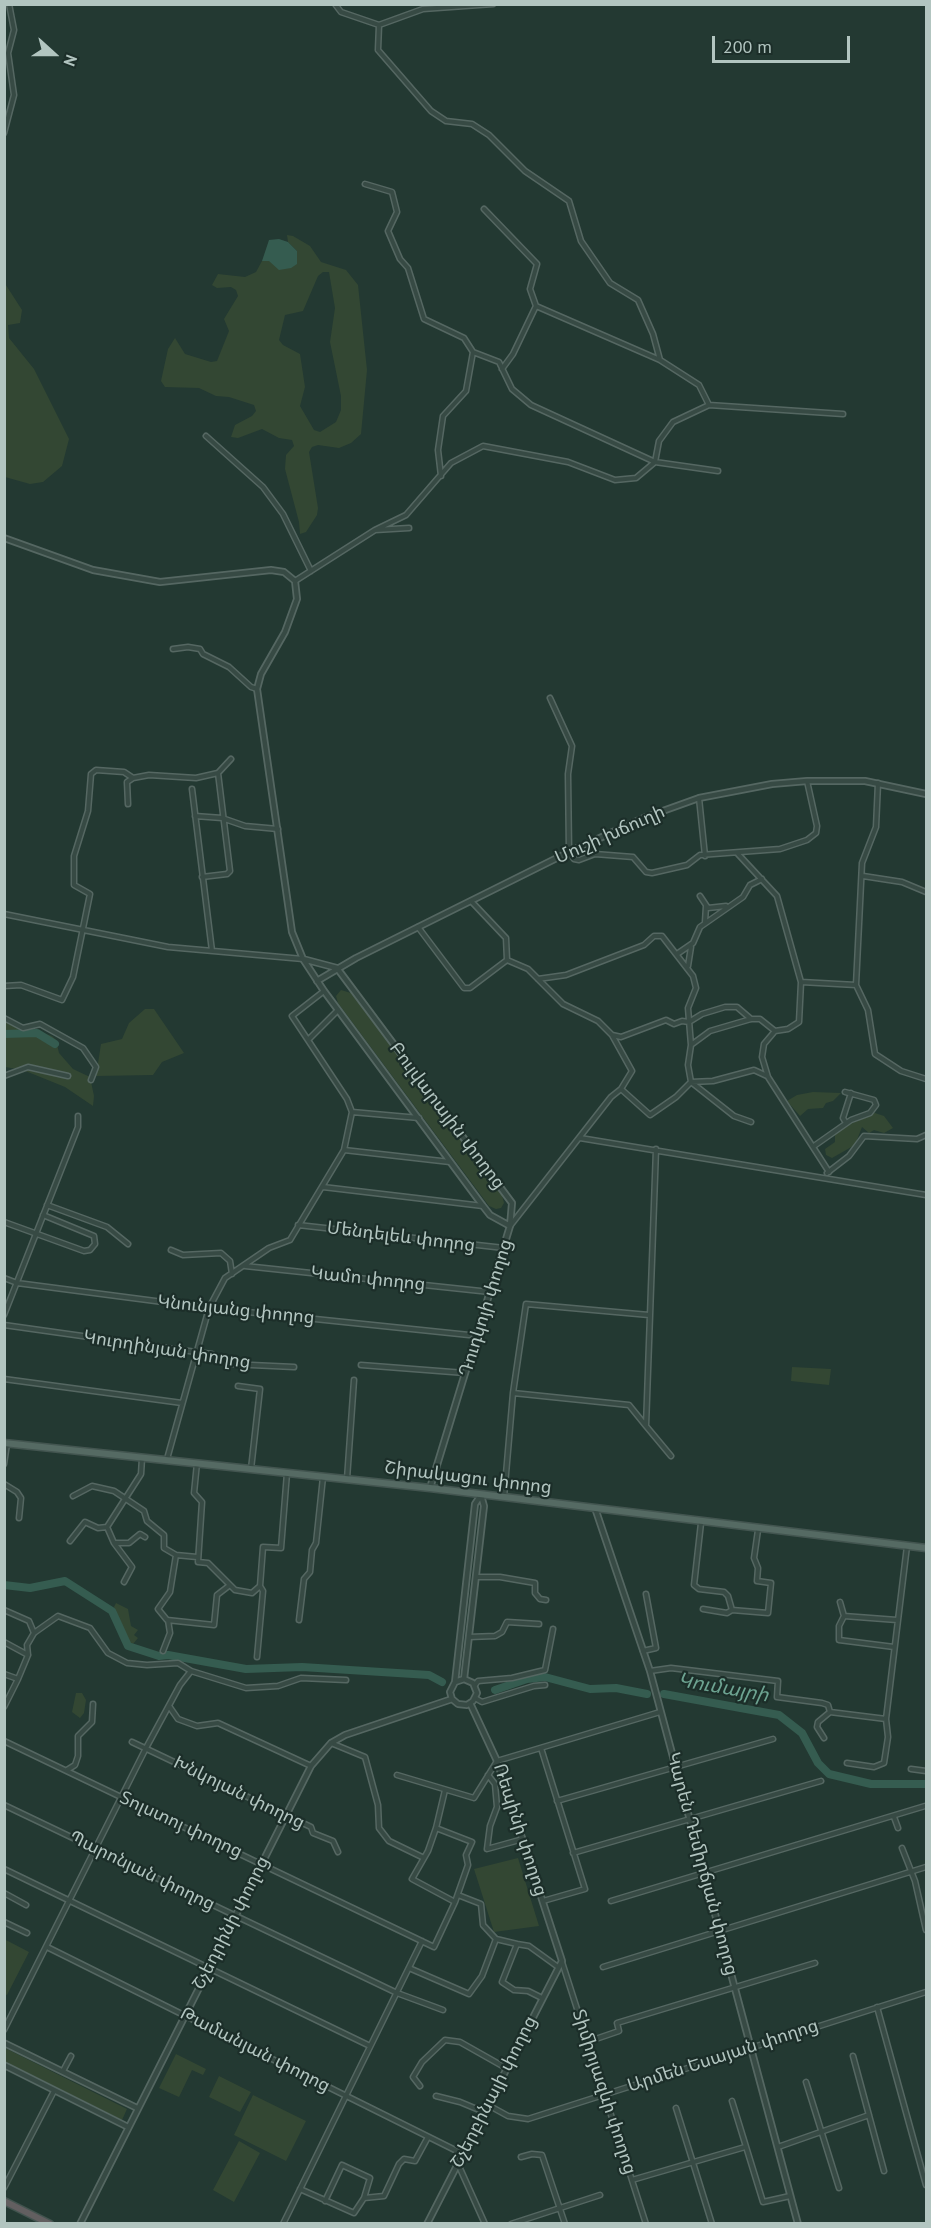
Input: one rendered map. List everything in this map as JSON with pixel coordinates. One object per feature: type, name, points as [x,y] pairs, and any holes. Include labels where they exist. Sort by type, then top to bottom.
[{"type":"highway","points":[[4,2201],[50,2223]]},
{"type":"main road","name":"Շիրակացու փողոց","points":[[6,1444],[430,1488],[701,1523],[927,1548]]},
{"type":"street","points":[[4,133],[14,95],[8,53],[14,30],[9,4]]},
{"type":"street","points":[[335,4],[341,12],[379,24],[423,9],[493,4]]},
{"type":"street","points":[[379,24],[378,51],[431,111],[446,121],[472,124],[489,135],[525,171],[569,201],[581,241],[610,283],[638,300],[660,360]]},
{"type":"street","points":[[365,184],[392,192],[397,212],[388,231],[400,259],[408,268],[424,319],[464,338],[473,352],[499,362],[512,389],[531,405],[655,462],[718,471]]},
{"type":"street","points":[[484,208],[509,238],[537,264],[530,289],[536,306],[513,354],[502,369]]},
{"type":"street","points":[[536,306],[660,360],[699,385],[709,405]]},
{"type":"street","points":[[441,476],[438,450],[443,416],[466,391],[473,352]]},
{"type":"street","points":[[295,581],[375,530],[406,514],[451,463],[483,446],[568,462],[615,480],[636,478],[655,462],[659,441],[673,422],[709,405],[843,414]]},
{"type":"street","points":[[206,436],[263,487],[283,514],[310,571]]},
{"type":"street","points":[[375,530],[409,528]]},
{"type":"street","points":[[4,538],[93,570],[160,582],[271,570],[284,573],[295,581],[297,599],[285,632],[261,674],[257,689],[251,687],[229,667],[203,654],[200,649],[188,647],[173,649]]},
{"type":"street","name":"Բուլվարային փողոց","points":[[257,689],[279,829],[292,932],[303,959],[324,991],[483,1206],[490,1215],[510,1226],[513,1203],[337,968]]},
{"type":"street","points":[[550,698],[572,746],[568,774],[569,852],[574,859],[579,860],[595,854],[633,857],[646,872],[652,873],[687,865],[700,855],[738,854],[780,849],[812,838],[817,826],[807,781]]},
{"type":"street","points":[[4,986],[21,986],[62,1000],[73,976],[90,894],[74,885],[74,856],[88,811],[91,774],[96,770],[124,772],[133,777],[196,778],[218,773],[231,759]]},
{"type":"street","points":[[202,877],[227,874],[230,871],[218,773]]},
{"type":"street","points":[[128,804],[127,782],[133,777]]},
{"type":"street","name":"Մուշի խճուղի","points":[[317,981],[337,968],[569,852],[645,817],[699,798],[772,784],[807,781],[878,783],[927,794]]},
{"type":"street","points":[[878,783],[876,827],[862,863],[856,985],[868,1010],[875,1054],[901,1071],[927,1079]]},
{"type":"street","points":[[192,789],[212,951]]},
{"type":"street","points":[[699,798],[705,856]]},
{"type":"street","points":[[195,816],[222,818],[245,826],[279,829]]},
{"type":"street","points":[[738,854],[777,896],[801,982],[799,1022],[788,1029],[775,1031],[764,1044],[762,1057],[768,1077],[829,1172]]},
{"type":"street","points":[[863,876],[902,882],[927,891]]},
{"type":"street","points":[[751,1122],[734,1116],[691,1082],[688,1065],[691,1045],[688,1008],[696,988],[689,969],[688,956],[700,927],[743,897],[750,885],[762,879]]},
{"type":"street","points":[[700,896],[705,905],[705,923]]},
{"type":"street","points":[[471,901],[506,938],[507,960]]},
{"type":"street","points":[[705,905],[712,909],[727,906]]},
{"type":"street","points":[[4,914],[168,947],[303,959],[337,968]]},
{"type":"street","points":[[418,927],[464,988],[470,988],[507,960]]},
{"type":"street","points":[[538,979],[566,975],[644,945],[659,935],[689,969]]},
{"type":"street","points":[[677,954],[693,943]]},
{"type":"street","points":[[507,960],[528,969],[562,1004],[598,1021],[612,1035],[632,1071],[621,1089],[650,1115],[691,1082],[713,1081],[754,1070],[768,1077]]},
{"type":"street","points":[[801,982],[856,985]]},
{"type":"street","points":[[167,1459],[209,1308],[225,1278],[269,1248],[290,1240],[344,1150],[352,1112],[347,1100],[292,1016],[324,991]]},
{"type":"street","points":[[612,1035],[621,1037],[666,1020],[674,1024],[682,1021],[690,1022],[702,1014],[725,1008],[737,1007],[751,1019]]},
{"type":"street","points":[[308,1040],[338,1010]]},
{"type":"street","points":[[4,1018],[23,1028],[40,1024],[83,1048],[96,1067],[91,1080]]},
{"type":"street","points":[[691,1045],[710,1031],[751,1019],[760,1019],[775,1031]]},
{"type":"street","points":[[4,1076],[28,1067],[68,1076]]},
{"type":"street","name":"Դուդկոյի փողոց","points":[[430,1488],[510,1226],[611,1097],[621,1089]]},
{"type":"street","points":[[813,1146],[846,1124],[870,1113],[876,1106],[874,1100],[845,1092]]},
{"type":"street","points":[[846,1124],[843,1118],[851,1093]]},
{"type":"street","points":[[352,1112],[420,1118]]},
{"type":"street","points":[[4,1315],[78,1126],[78,1116]]},
{"type":"street","points":[[824,1176],[849,1156],[864,1136],[917,1138],[927,1135]]},
{"type":"street","points":[[580,1138],[824,1176],[927,1195]]},
{"type":"street","points":[[646,1426],[656,1149]]},
{"type":"street","points":[[344,1150],[452,1162]]},
{"type":"street","points":[[323,1187],[483,1206]]},
{"type":"street","points":[[47,1205],[106,1227],[128,1244]]},
{"type":"street","points":[[4,1222],[84,1251],[90,1250],[95,1244],[94,1236],[43,1215]]},
{"type":"street","name":"Մենդելեև փողոց","points":[[298,1225],[504,1248]]},
{"type":"street","points":[[171,1250],[183,1255],[221,1253],[230,1262],[232,1274]]},
{"type":"street","name":"Կամո փողոց","points":[[245,1266],[491,1292]]},
{"type":"street","name":"Կնունյանց փողոց","points":[[4,1278],[17,1283],[209,1308],[469,1335]]},
{"type":"street","points":[[504,1497],[513,1393],[526,1304],[649,1315]]},
{"type":"street","name":"Կուրղինյան փողոց","points":[[4,1325],[212,1354],[230,1364],[294,1367]]},
{"type":"street","points":[[361,1365],[466,1373]]},
{"type":"street","points":[[4,1379],[182,1402]]},
{"type":"street","points":[[347,1479],[354,1380]]},
{"type":"street","points":[[238,1386],[260,1389],[251,1469]]},
{"type":"street","points":[[513,1393],[629,1405],[671,1456]]},
{"type":"street","points":[[4,1464],[6,1444]]},
{"type":"street","points":[[107,1527],[141,1474],[142,1457]]},
{"type":"street","points":[[197,1463],[194,1493],[202,1502],[198,1562],[208,1563],[235,1590],[252,1593],[260,1586]]},
{"type":"street","points":[[257,1657],[263,1591],[260,1586],[262,1546],[281,1548],[287,1473]]},
{"type":"street","points":[[299,1620],[304,1579],[310,1572],[312,1550],[316,1543],[323,1477]]},
{"type":"street","points":[[4,1484],[23,1499],[19,1518]]},
{"type":"street","points":[[73,1496],[96,1486],[110,1489],[144,1511],[147,1521],[164,1535],[164,1548],[176,1554],[197,1557]]},
{"type":"street","points":[[481,1495],[475,1504],[455,1682],[450,1690],[452,1699],[460,1705],[470,1703],[475,1698],[475,1685],[478,1681],[512,1678],[545,1671],[553,1629]]},
{"type":"street","points":[[464,1679],[484,1506],[481,1495]]},
{"type":"street","name":"Կարեն Դեմիրճյան փողոց","points":[[595,1509],[650,1671],[798,2223]]},
{"type":"street","points":[[70,1541],[85,1522],[98,1528],[107,1527]]},
{"type":"street","points":[[701,1523],[694,1585],[699,1589],[724,1592],[728,1596],[732,1610]]},
{"type":"street","points":[[107,1527],[114,1544],[132,1567],[124,1582]]},
{"type":"street","points":[[704,1609],[727,1613],[732,1610],[768,1612],[771,1583],[757,1581],[758,1568],[754,1558],[759,1530]]},
{"type":"street","points":[[114,1544],[129,1543],[140,1534],[145,1537]]},
{"type":"street","points":[[847,1763],[874,1767],[884,1763],[888,1737],[886,1719],[907,1546]]},
{"type":"street","points":[[164,1651],[170,1633],[167,1620],[158,1609],[170,1592],[176,1554]]},
{"type":"street","points":[[468,1558],[478,1559]]},
{"type":"street","points":[[476,1576],[500,1577],[535,1583],[535,1593],[540,1599],[546,1600]]},
{"type":"street","points":[[167,1620],[214,1625],[217,1595],[230,1585]]},
{"type":"street","points":[[643,1651],[656,1648],[646,1594]]},
{"type":"street","points":[[840,1602],[844,1616],[839,1626],[839,1640],[894,1647]]},
{"type":"street","points":[[4,1610],[29,1621],[34,1633]]},
{"type":"street","points":[[4,1707],[18,1680],[28,1655],[27,1645],[34,1633],[58,1616],[90,1628],[108,1653],[119,1660],[147,1665],[178,1663],[191,1671],[246,1688],[278,1686],[301,1678],[346,1680]]},
{"type":"street","points":[[844,1616],[897,1620]]},
{"type":"street","points":[[469,1637],[495,1636],[502,1632],[507,1622],[538,1624]]},
{"type":"street","points":[[4,1642],[28,1655]]},
{"type":"street","points":[[650,1671],[671,1668],[777,1681],[777,1697],[822,1703],[828,1705],[830,1712]]},
{"type":"street","points":[[4,2030],[146,1748],[191,1671]]},
{"type":"street","points":[[4,1674],[18,1680]]},
{"type":"street","points":[[455,1682],[464,1679],[475,1685]]},
{"type":"street","points":[[475,1698],[482,1702],[544,1685]]},
{"type":"street","name":"Շչեդրինի փողոց","points":[[81,2223],[311,1766],[331,1743],[366,1726],[452,1699]]},
{"type":"street","name":"Ռեպինի փողոց","points":[[470,1703],[497,1761],[562,1961]]},
{"type":"street","points":[[67,1770],[75,1765],[78,1756],[78,1736],[92,1722],[93,1704]]},
{"type":"street","points":[[169,1706],[178,1719],[197,1726],[218,1723],[311,1766]]},
{"type":"street","points":[[397,1775],[445,1790],[451,1789],[474,1798],[497,1761],[660,1712]]},
{"type":"street","points":[[824,1738],[817,1727],[818,1722],[830,1712],[886,1719]]},
{"type":"street","points":[[557,1801],[773,1738]]},
{"type":"street","name":"Տոլստոյ փողոց","points":[[4,1741],[422,1941]]},
{"type":"street","name":"Խնկոյան փողոց","points":[[132,1742],[311,1827],[313,1833],[333,1841],[338,1852]]},
{"type":"street","points":[[331,1743],[364,1757],[378,1804],[379,1828],[389,1841],[424,1858]]},
{"type":"street","points":[[541,1748],[585,1888],[543,1901]]},
{"type":"street","points":[[911,1769],[927,1772]]},
{"type":"street","points":[[488,1775],[495,1784],[497,1807],[490,1826],[487,1849],[524,1839]]},
{"type":"street","points":[[573,1853],[822,1781]]},
{"type":"street","points":[[445,1790],[436,1828],[412,1880],[455,1902]]},
{"type":"street","name":"Պարոնյան փողոց","points":[[4,1805],[397,1993],[443,2010]]},
{"type":"street","points":[[610,1901],[925,1806]]},
{"type":"street","points":[[894,1817],[898,1828]]},
{"type":"street","points":[[283,2223],[422,1941],[434,1947],[458,1895],[468,1865],[466,1855],[472,1842],[436,1828]]},
{"type":"street","points":[[902,1848],[915,1881],[926,1928]]},
{"type":"street","points":[[603,1968],[927,1867]]},
{"type":"street","points":[[4,1869],[370,2046]]},
{"type":"street","points":[[4,1893],[26,1905]]},
{"type":"street","points":[[458,1895],[481,1904],[483,1926],[496,1939],[529,1946],[558,1967]]},
{"type":"street","points":[[4,1922],[27,1933]]},
{"type":"street","points":[[409,1968],[469,1994],[482,1976],[496,1939]]},
{"type":"street","points":[[517,1944],[502,1982],[514,1990],[528,1991],[542,1998]]},
{"type":"street","name":"Թամանյան փողոց","points":[[47,1947],[463,2154]]},
{"type":"street","name":"Շչերբինայի փողոց","points":[[427,2223],[562,1961]]},
{"type":"street","name":"Տիմիրյազևի փողոց","points":[[562,1961],[646,2223]]},
{"type":"street","points":[[587,2042],[620,2031],[617,2023],[815,1963]]},
{"type":"street","name":"Արմեն Եսայան փողոց","points":[[487,2105],[508,2116],[528,2119],[927,1992]]},
{"type":"street","points":[[877,2007],[927,2185]]},
{"type":"street","points":[[420,2086],[413,2077],[422,2062],[445,2040],[459,2042],[506,2068]]},
{"type":"street","points":[[4,2043],[138,2108]]},
{"type":"street","points":[[63,2071],[71,2056]]},
{"type":"street","points":[[853,2056],[884,2171]]},
{"type":"street","points":[[4,2065],[128,2127]]},
{"type":"street","points":[[806,2082],[839,2188]]},
{"type":"street","points":[[4,2188],[54,2091]]},
{"type":"street","points":[[436,2096],[484,2112]]},
{"type":"street","points":[[732,2101],[763,2202],[790,2196]]},
{"type":"street","points":[[676,2108],[712,2223]]},
{"type":"street","points":[[778,2147],[869,2115]]},
{"type":"street","points":[[364,2199],[384,2196],[399,2164],[404,2159],[416,2161],[428,2137]]},
{"type":"street","points":[[632,2180],[745,2147]]},
{"type":"street","points":[[521,2157],[532,2154],[542,2155],[565,2223]]},
{"type":"street","points":[[458,2164],[485,2223]]},
{"type":"street","points":[[300,2189],[325,2201],[354,2213],[364,2199],[370,2178],[342,2165],[325,2201]]},
{"type":"street","points":[[513,2223],[600,2195]]},
{"type":"shaded area","points":[[287,235],[310,246],[321,262],[346,270],[358,285],[367,370],[361,434],[351,443],[339,448],[318,445],[312,447],[309,452],[318,508],[317,515],[306,532],[300,534],[285,469],[286,455],[294,446],[292,440],[279,438],[262,429],[238,438],[231,437],[235,425],[252,416],[256,411],[254,405],[229,397],[216,396],[199,388],[165,387],[161,381],[168,349],[175,338],[185,354],[211,362],[217,361],[229,331],[224,319],[238,296],[236,290],[231,287],[217,288],[212,285],[218,274],[245,277],[256,272],[262,261],[269,261],[297,251],[288,242]],"holes":[[[323,272],[329,272],[335,308],[330,342],[341,396],[341,410],[336,422],[320,432],[314,430],[300,406],[305,387],[300,354],[283,345],[279,340],[285,315],[303,311],[318,276]]]},
{"type":"shaded area","points":[[279,239],[288,242],[297,251],[297,264],[291,268],[279,270],[269,261],[262,261],[269,240]]},
{"type":"shaded area","points":[[4,282],[22,310],[20,323],[8,325],[9,338],[34,369],[69,439],[62,466],[43,482],[30,484],[5,477]]},
{"type":"shaded area","points":[[341,990],[351,993],[502,1195],[504,1203],[501,1208],[496,1209],[489,1206],[338,1003],[336,996]]},
{"type":"shaded area","points":[[145,1009],[154,1009],[184,1053],[162,1062],[153,1075],[96,1076],[101,1044],[122,1039],[129,1023]]},
{"type":"shaded area","points":[[4,1018],[11,1023],[52,1036],[56,1040],[59,1053],[73,1069],[90,1077],[94,1096],[93,1106],[65,1087],[23,1070],[5,1067]]},
{"type":"shaded area","points":[[813,1092],[841,1093],[833,1101],[826,1103],[823,1108],[808,1109],[800,1116],[787,1101],[797,1095]]},
{"type":"shaded area","points":[[872,1112],[884,1116],[893,1128],[884,1133],[874,1130],[869,1133],[862,1127],[855,1145],[832,1158],[826,1155],[825,1149],[835,1142],[835,1133]]},
{"type":"shaded area","points":[[792,1367],[831,1369],[829,1385],[791,1381]]},
{"type":"shaded area","points":[[116,1603],[128,1609],[131,1626],[138,1630],[134,1635],[138,1638],[133,1644],[129,1642],[119,1621],[114,1607]]},
{"type":"shaded area","points":[[76,1693],[82,1693],[86,1700],[84,1713],[80,1718],[72,1712]]},
{"type":"shaded area","points":[[518,1858],[539,1926],[494,1932],[474,1869]]},
{"type":"shaded area","points":[[4,1939],[29,1952],[7,1995],[4,1994]]},
{"type":"shaded area","points":[[5,2048],[127,2109],[122,2120],[5,2062]]},
{"type":"shaded area","points":[[176,2054],[206,2069],[203,2075],[192,2070],[179,2097],[159,2088]]},
{"type":"shaded area","points":[[219,2076],[251,2092],[240,2112],[209,2097]]},
{"type":"shaded area","points":[[253,2095],[306,2121],[286,2161],[234,2135]]},
{"type":"shaded area","points":[[239,2141],[260,2153],[234,2202],[213,2190]]},
{"type":"waterway","points":[[4,1034],[37,1033],[55,1044]]},
{"type":"waterway","points":[[4,1585],[30,1588],[65,1581],[112,1611],[128,1646],[159,1656],[168,1655],[246,1669],[302,1667],[429,1675],[442,1682]]},
{"type":"waterway","points":[[495,1690],[527,1679],[545,1677],[590,1689],[616,1688],[647,1694]]},
{"type":"waterway","name":"Կումայրի","points":[[664,1694],[779,1715],[802,1733],[818,1763],[829,1774],[871,1784],[926,1784]]}]
